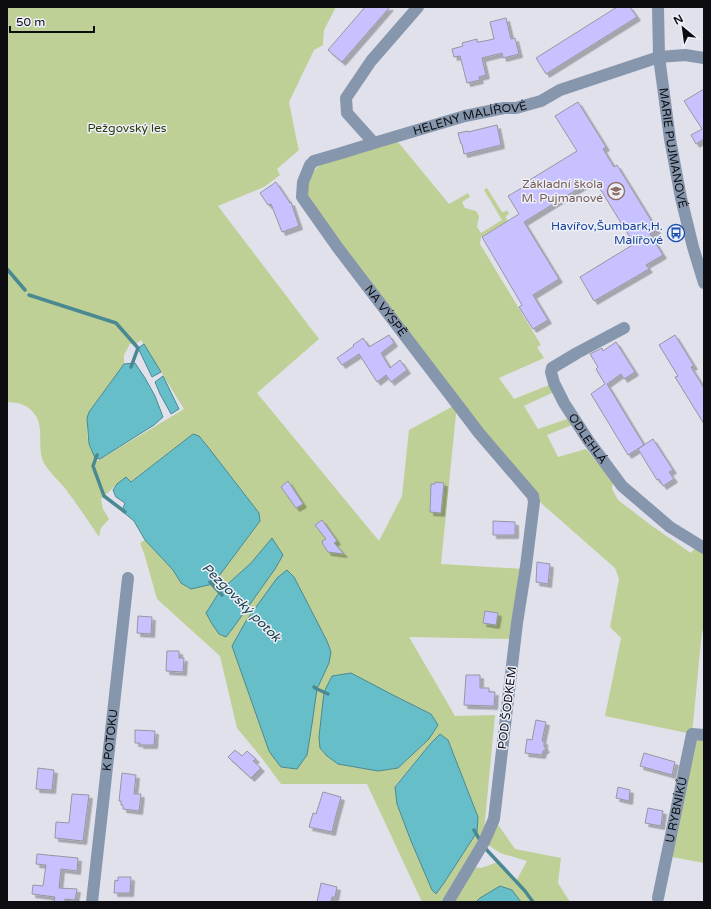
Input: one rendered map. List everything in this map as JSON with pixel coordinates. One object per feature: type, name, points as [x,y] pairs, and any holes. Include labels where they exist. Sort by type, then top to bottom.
[{"type":"street","points":[[374,143],[347,113],[346,98],[371,61],[418,7]]},
{"type":"street","name":"MARIE PUJMANOVÉ","points":[[658,7],[659,57],[670,139],[681,198],[693,247],[704,283]]},
{"type":"street","name":"HELENY MALÍŘOVÉ","points":[[374,143],[465,116],[504,108],[516,108],[541,101],[560,90],[659,57],[685,55],[704,58]]},
{"type":"street","name":"NA VÝSPĚ","points":[[374,143],[314,161],[310,165],[303,182],[302,197],[338,248],[479,432],[533,496],[534,502]]},
{"type":"street","name":"ODLEHLÁ","points":[[624,328],[552,368],[551,372],[554,383],[564,403],[588,440],[622,486],[670,527],[704,548]]},
{"type":"street","name":"POD ŠODKEM","points":[[448,902],[484,842],[494,819],[517,623],[534,502]]},
{"type":"street","name":"K POTOKU","points":[[92,902],[128,578]]},
{"type":"street","name":"U RYBNÍKŮ","points":[[658,898],[692,734],[704,735]]},
{"type":"green space","name":"Pežgovský les","points":[[7,7],[336,7],[324,30],[323,45],[314,50],[289,102],[299,150],[277,169],[280,175],[264,187],[218,206],[319,339],[257,393],[379,541],[402,496],[409,430],[457,404],[441,564],[524,569],[516,639],[409,637],[455,716],[495,715],[484,831],[441,902],[422,902],[367,784],[281,784],[237,728],[220,656],[157,599],[140,543],[145,540],[173,570],[181,583],[190,588],[213,584],[260,521],[259,513],[208,447],[193,434],[130,482],[117,484],[101,499],[103,509],[109,519],[101,528],[99,537],[64,487],[45,465],[41,456],[40,427],[36,416],[30,409],[23,405],[7,402]],"holes":[[[141,340],[184,409],[94,463],[94,456],[89,445],[88,437],[87,423],[89,412],[124,364],[124,355],[130,344],[136,344]],[[393,695],[431,714],[429,739],[398,768],[378,771],[338,764],[327,756]],[[440,734],[448,740],[472,804],[477,832],[436,894],[432,889],[411,841],[395,786]]]},
{"type":"green space","points":[[398,142],[449,204],[468,193],[470,197],[462,202],[465,208],[476,211],[479,216],[477,227],[481,233],[502,220],[484,190],[487,188],[502,212],[507,210],[509,214],[506,218],[508,221],[481,237],[480,244],[541,345],[537,347],[544,358],[499,378],[514,399],[554,383],[558,390],[524,406],[538,429],[573,417],[577,423],[547,435],[558,457],[586,449],[613,482],[612,489],[618,500],[691,553],[696,547],[704,552],[704,632],[702,631],[692,734],[605,716],[621,638],[610,627],[619,579],[615,568],[533,496],[457,404],[314,213],[303,182],[324,161]]},
{"type":"green space","points":[[695,739],[704,740],[704,863],[672,857]]},
{"type":"green space","points":[[494,819],[515,849],[561,858],[558,883],[570,902],[521,902],[512,890],[481,898],[476,902],[448,902],[469,867],[481,868],[498,862],[516,881],[527,861],[500,853],[484,842]]},
{"type":"water","points":[[144,344],[161,372],[152,377],[138,348]]},
{"type":"water","points":[[135,363],[155,396],[163,417],[154,425],[100,459],[95,458],[89,444],[87,418],[89,412],[124,364]]},
{"type":"water","points":[[163,376],[179,409],[171,414],[155,382]]},
{"type":"water","points":[[193,434],[199,436],[259,513],[260,521],[213,584],[191,589],[181,583],[173,570],[145,540],[134,521],[122,511],[125,503],[116,497],[113,490],[117,484],[126,477],[131,482]]},
{"type":"water","points":[[272,538],[283,555],[275,569],[226,637],[219,634],[206,613],[220,591],[251,563]]},
{"type":"water","points":[[287,570],[294,577],[327,641],[331,652],[329,663],[317,689],[307,755],[297,769],[281,767],[269,751],[232,646],[246,621],[277,578]]},
{"type":"water","points":[[351,673],[431,714],[438,725],[429,739],[398,768],[378,771],[338,764],[327,756],[320,748],[319,737],[324,692],[332,676]]},
{"type":"water","points":[[440,734],[448,740],[478,817],[477,832],[436,894],[432,890],[411,841],[397,804],[395,787]]},
{"type":"water","points":[[500,886],[512,890],[521,902],[476,902],[480,898]]},
{"type":"building","points":[[365,7],[390,7],[342,62],[328,50]]},
{"type":"building","points":[[617,7],[630,7],[637,17],[546,74],[536,58]]},
{"type":"building","points":[[506,18],[511,39],[515,38],[519,54],[503,58],[502,53],[482,58],[486,75],[479,77],[480,80],[467,83],[460,56],[454,57],[452,49],[463,46],[462,43],[477,39],[477,42],[479,42],[494,39],[490,22]]},
{"type":"building","points":[[704,89],[704,139],[696,144],[691,135],[702,129],[684,101]]},
{"type":"building","points":[[578,102],[606,147],[603,149],[614,167],[617,165],[657,230],[650,234],[663,255],[646,265],[649,269],[594,301],[580,277],[634,244],[594,179],[524,222],[559,279],[533,295],[548,320],[533,329],[519,307],[522,305],[482,237],[519,214],[508,196],[525,186],[523,184],[577,151],[555,116]]},
{"type":"building","points":[[497,125],[501,145],[464,154],[458,133]]},
{"type":"building","points":[[276,182],[290,203],[291,202],[299,226],[282,232],[271,204],[268,205],[260,193]]},
{"type":"building","points":[[389,335],[394,343],[381,353],[390,368],[400,360],[407,370],[391,382],[386,375],[377,382],[359,354],[342,365],[337,358],[363,338],[369,347]]},
{"type":"building","points":[[675,335],[694,366],[691,367],[704,388],[704,424],[675,377],[678,376],[659,345]]},
{"type":"building","points":[[616,342],[635,372],[624,379],[621,374],[607,384],[644,445],[628,455],[591,394],[605,384],[596,369],[598,367],[590,354],[602,348],[603,351]]},
{"type":"building","points":[[653,439],[673,470],[669,472],[674,479],[663,486],[659,479],[657,480],[638,449]]},
{"type":"building","points":[[288,481],[303,504],[296,508],[281,487]]},
{"type":"building","points":[[435,482],[444,483],[441,513],[430,512],[431,484],[435,484]]},
{"type":"building","points":[[322,520],[337,541],[334,543],[344,554],[328,552],[322,543],[322,541],[326,539],[315,525]]},
{"type":"building","points":[[493,521],[515,522],[515,535],[493,535]]},
{"type":"building","points":[[537,562],[550,564],[548,584],[536,582]]},
{"type":"building","points":[[485,611],[498,613],[496,625],[483,623]]},
{"type":"building","points":[[138,616],[152,617],[151,634],[137,633]]},
{"type":"building","points":[[167,651],[179,651],[179,658],[184,658],[183,672],[166,671]]},
{"type":"building","points":[[466,675],[480,675],[480,688],[489,688],[489,692],[495,692],[494,706],[464,705]]},
{"type":"building","points":[[536,720],[546,722],[542,741],[544,741],[544,746],[546,749],[543,751],[542,755],[525,753],[527,739],[532,740]]},
{"type":"building","points":[[135,730],[155,731],[154,745],[140,745],[140,743],[135,743]]},
{"type":"building","points":[[235,750],[242,756],[247,751],[256,759],[253,761],[261,768],[251,778],[228,757]]},
{"type":"building","points":[[644,753],[675,762],[672,775],[640,766]]},
{"type":"building","points":[[38,768],[54,770],[52,790],[36,789]]},
{"type":"building","points":[[122,773],[136,775],[134,794],[141,794],[139,811],[123,809],[121,801],[119,801]]},
{"type":"building","points":[[618,787],[630,790],[629,801],[616,798]]},
{"type":"building","points":[[323,792],[341,797],[332,832],[309,827],[313,813],[316,814]]},
{"type":"building","points":[[72,794],[89,795],[83,841],[55,838],[56,822],[69,823]]},
{"type":"building","points":[[648,808],[663,811],[661,826],[645,823]]},
{"type":"building","points":[[37,854],[78,858],[77,871],[61,869],[59,888],[77,889],[75,900],[65,899],[65,902],[54,902],[55,897],[32,894],[33,885],[43,886],[46,865],[36,864]]},
{"type":"building","points":[[118,877],[131,877],[130,893],[114,893],[115,880],[118,881]]},
{"type":"building","points":[[321,883],[337,887],[335,897],[332,897],[331,902],[317,902]]},
{"type":"waterway","name":"Pezgovský potok","points":[[7,269],[25,290]]},
{"type":"waterway","name":"Pezgovský potok","points":[[29,295],[116,323],[138,348],[131,367]]},
{"type":"waterway","name":"Pezgovský potok","points":[[97,455],[93,466],[104,496],[125,512]]},
{"type":"waterway","name":"Pezgovský potok","points":[[210,582],[222,595]]},
{"type":"waterway","name":"Pezgovský potok","points":[[314,687],[328,694]]},
{"type":"waterway","name":"Pezgovský potok","points":[[474,830],[481,842]]},
{"type":"waterway","name":"Pezgovský potok","points":[[484,847],[525,891],[533,902]]},
{"type":"place","name":"Základní škola M. Pujmanové","points":[[616,191]]},
{"type":"place","name":"Havířov,Šumbark,H. Malířové","points":[[676,233]]}]
